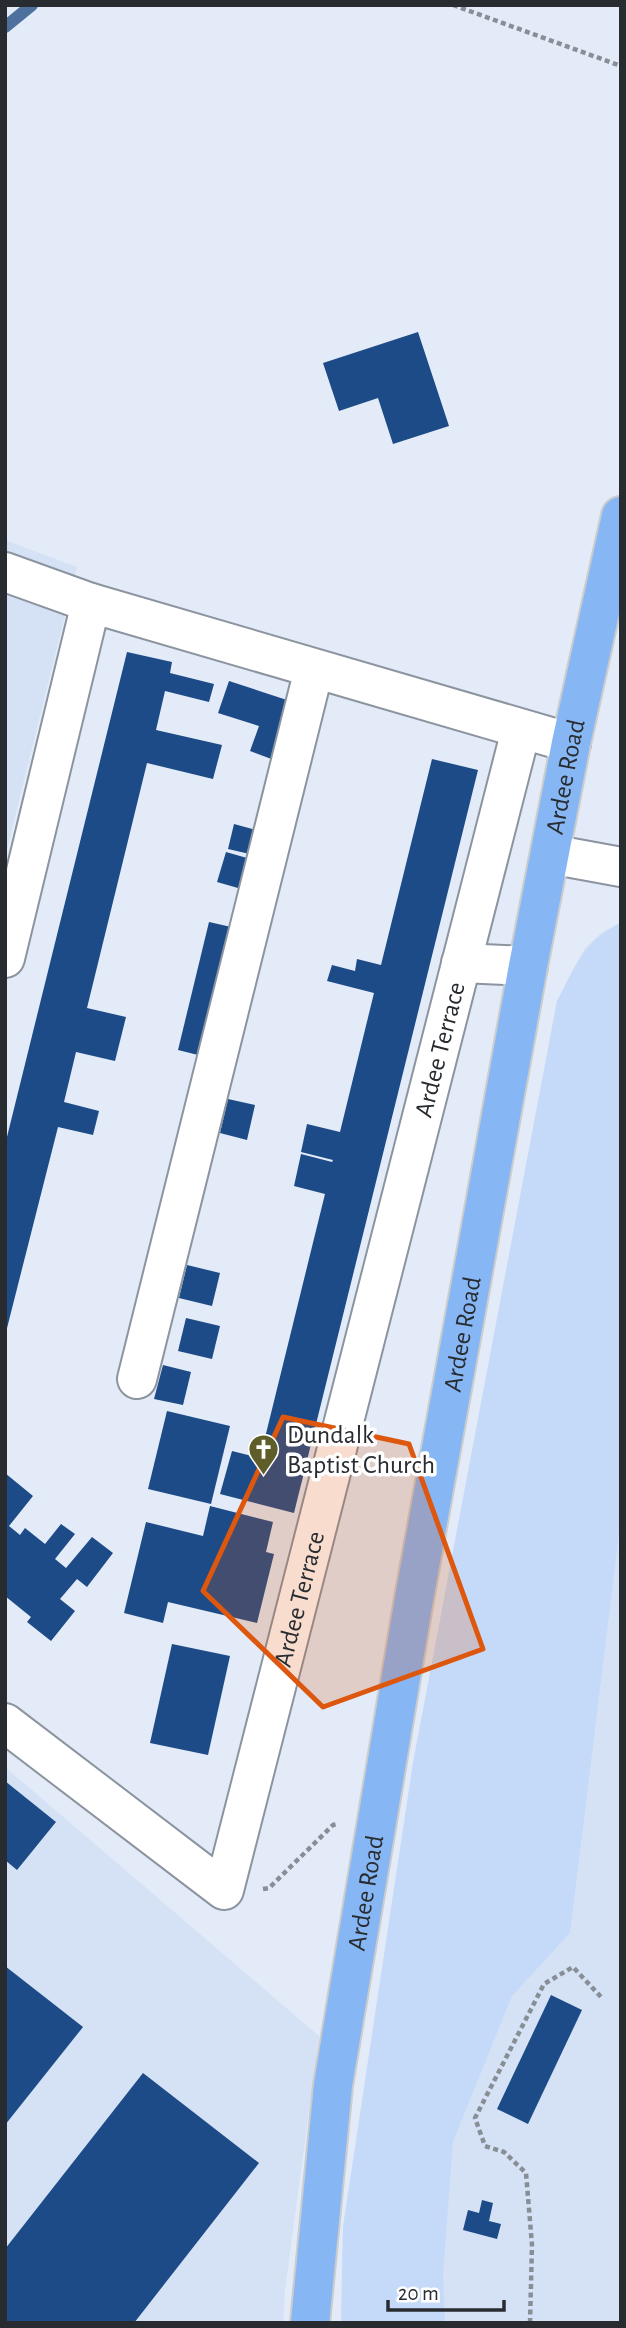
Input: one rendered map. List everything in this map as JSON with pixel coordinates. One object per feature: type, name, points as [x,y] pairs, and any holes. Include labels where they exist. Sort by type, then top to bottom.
[{"type":"main road","name":"Ardee Road","points":[[310,2323],[333,2085],[453,1378],[571,743],[621,516]]},
{"type":"street","points":[[5,572],[92,603],[571,743]]},
{"type":"street","points":[[5,958],[92,603]]},
{"type":"street","points":[[137,1379],[314,668]]},
{"type":"street","name":"Ardee Terrace","points":[[224,1890],[521,730]]},
{"type":"street","points":[[550,854],[621,867]]},
{"type":"street","points":[[461,964],[528,965]]},
{"type":"street","points":[[5,1723],[224,1890]]},
{"type":"path","points":[[453,5],[621,66]]},
{"type":"path","points":[[224,1890],[269,1888],[333,1825],[378,1820]]},
{"type":"path","points":[[530,2323],[532,2245],[526,2174],[504,2152],[485,2146],[475,2118],[544,1984],[573,1967],[602,1998]]},
{"type":"highlighted area","points":[[283,1417],[409,1444],[483,1649],[323,1707],[203,1591]]},
{"type":"shaded area","points":[[5,540],[77,567],[5,857]]},
{"type":"shaded area","points":[[621,920],[621,2323],[341,2323],[343,2227],[413,1763],[557,1001],[585,948]]},
{"type":"shaded area","points":[[620,923],[621,1518],[570,1933],[512,1996],[453,2142],[443,2274],[445,2323],[341,2323],[343,2227],[413,1763],[557,1001],[588,947]]},
{"type":"shaded area","points":[[5,1767],[319,2036],[285,2290],[283,2323],[5,2323]]},
{"type":"building","points":[[418,332],[449,426],[393,444],[378,398],[339,411],[323,363]]},
{"type":"building","points":[[127,652],[172,662],[170,673],[214,684],[209,702],[165,691],[156,730],[222,745],[213,779],[147,763],[87,1008],[126,1017],[115,1061],[76,1052],[64,1102],[99,1111],[93,1135],[58,1127],[5,1336],[5,1145]]},
{"type":"building","points":[[229,681],[293,702],[274,760],[250,751],[259,726],[218,713]]},
{"type":"building","points":[[432,759],[478,770],[294,1513],[220,1494],[232,1451],[260,1458],[325,1194],[294,1186],[301,1154],[332,1162],[333,1160],[301,1152],[307,1124],[340,1132],[374,993],[327,981],[332,965],[355,971],[357,959],[381,965]]},
{"type":"building","points":[[234,824],[260,831],[254,855],[228,849]]},
{"type":"building","points":[[226,852],[254,860],[245,890],[217,882]]},
{"type":"building","points":[[209,922],[240,929],[210,1058],[178,1050]]},
{"type":"building","points":[[228,1099],[255,1105],[247,1140],[220,1133]]},
{"type":"building","points":[[187,1265],[220,1273],[212,1306],[179,1298]]},
{"type":"building","points":[[186,1318],[220,1326],[212,1359],[178,1351]]},
{"type":"building","points":[[163,1365],[191,1372],[183,1405],[154,1399]]},
{"type":"building","points":[[167,1411],[230,1426],[211,1504],[148,1489]]},
{"type":"building","points":[[5,1473],[33,1496],[9,1526],[20,1535],[25,1528],[45,1544],[61,1524],[75,1534],[55,1559],[66,1568],[92,1537],[113,1553],[87,1587],[77,1579],[60,1599],[75,1611],[51,1641],[27,1622],[31,1617],[5,1596]]},
{"type":"building","points":[[210,1506],[273,1522],[266,1552],[274,1554],[257,1623],[168,1602],[163,1623],[124,1613],[146,1522],[203,1536]]},
{"type":"building","points":[[172,1644],[230,1656],[208,1755],[150,1743]]},
{"type":"building","points":[[5,1781],[56,1822],[17,1870],[5,1860]]},
{"type":"building","points":[[5,1966],[83,2027],[5,2125]]},
{"type":"building","points":[[551,1995],[582,2010],[528,2124],[497,2109]]},
{"type":"building","points":[[143,2073],[259,2163],[134,2323],[5,2323],[5,2249]]},
{"type":"building","points":[[482,2200],[493,2203],[489,2221],[501,2224],[497,2239],[463,2230],[468,2210],[479,2213]]},
{"type":"waterway","points":[[5,27],[32,5]]},
{"type":"place","name":"Dundalk Baptist Church","points":[[264,1476]]}]
